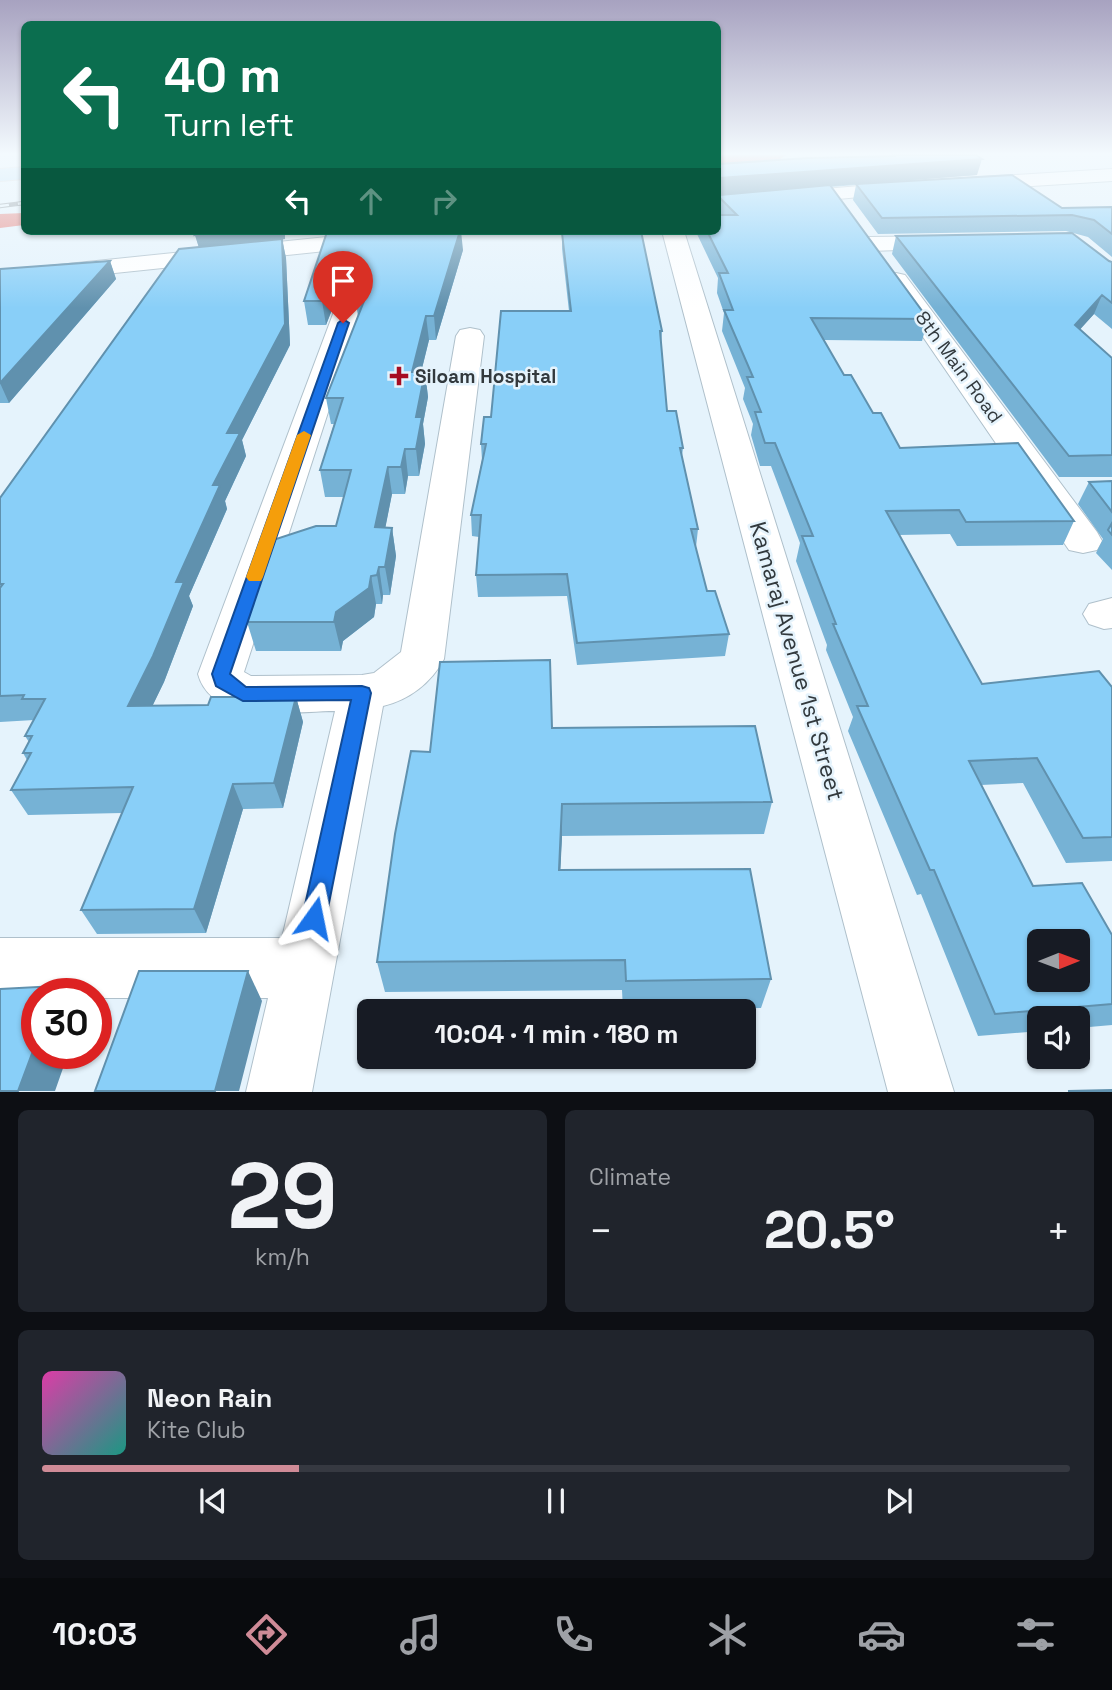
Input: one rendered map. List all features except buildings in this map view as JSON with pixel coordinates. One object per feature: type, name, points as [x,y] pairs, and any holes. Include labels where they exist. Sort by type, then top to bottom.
[{"type":"street","name":"8th Main Road","points":[[843,206],[1083,541]]},
{"type":"street","points":[[0,278],[412,235]]},
{"type":"street","name":"Kamaraj Avenue 1st Street","points":[[674,235],[921,1091]]},
{"type":"street","points":[[870,243],[975,242]]},
{"type":"street","points":[[151,294],[175,260]]},
{"type":"street","points":[[352,298],[221,674],[223,681],[243,694],[362,693],[386,688],[405,676],[422,659],[470,336]]},
{"type":"street","points":[[1049,491],[1087,490]]},
{"type":"street","points":[[279,1091],[362,693]]},
{"type":"street","points":[[0,968],[304,968]]},
{"type":"waterway","points":[[0,221],[21,219]]},
{"type":"slow traffic","points":[[255,577],[304,435]]},
{"type":"place","name":"Siloam Hospital","points":[[399,376]]},
{"type":"route","points":[[314,918],[362,693],[243,694],[231,689],[223,681],[221,674],[343,323]]}]
